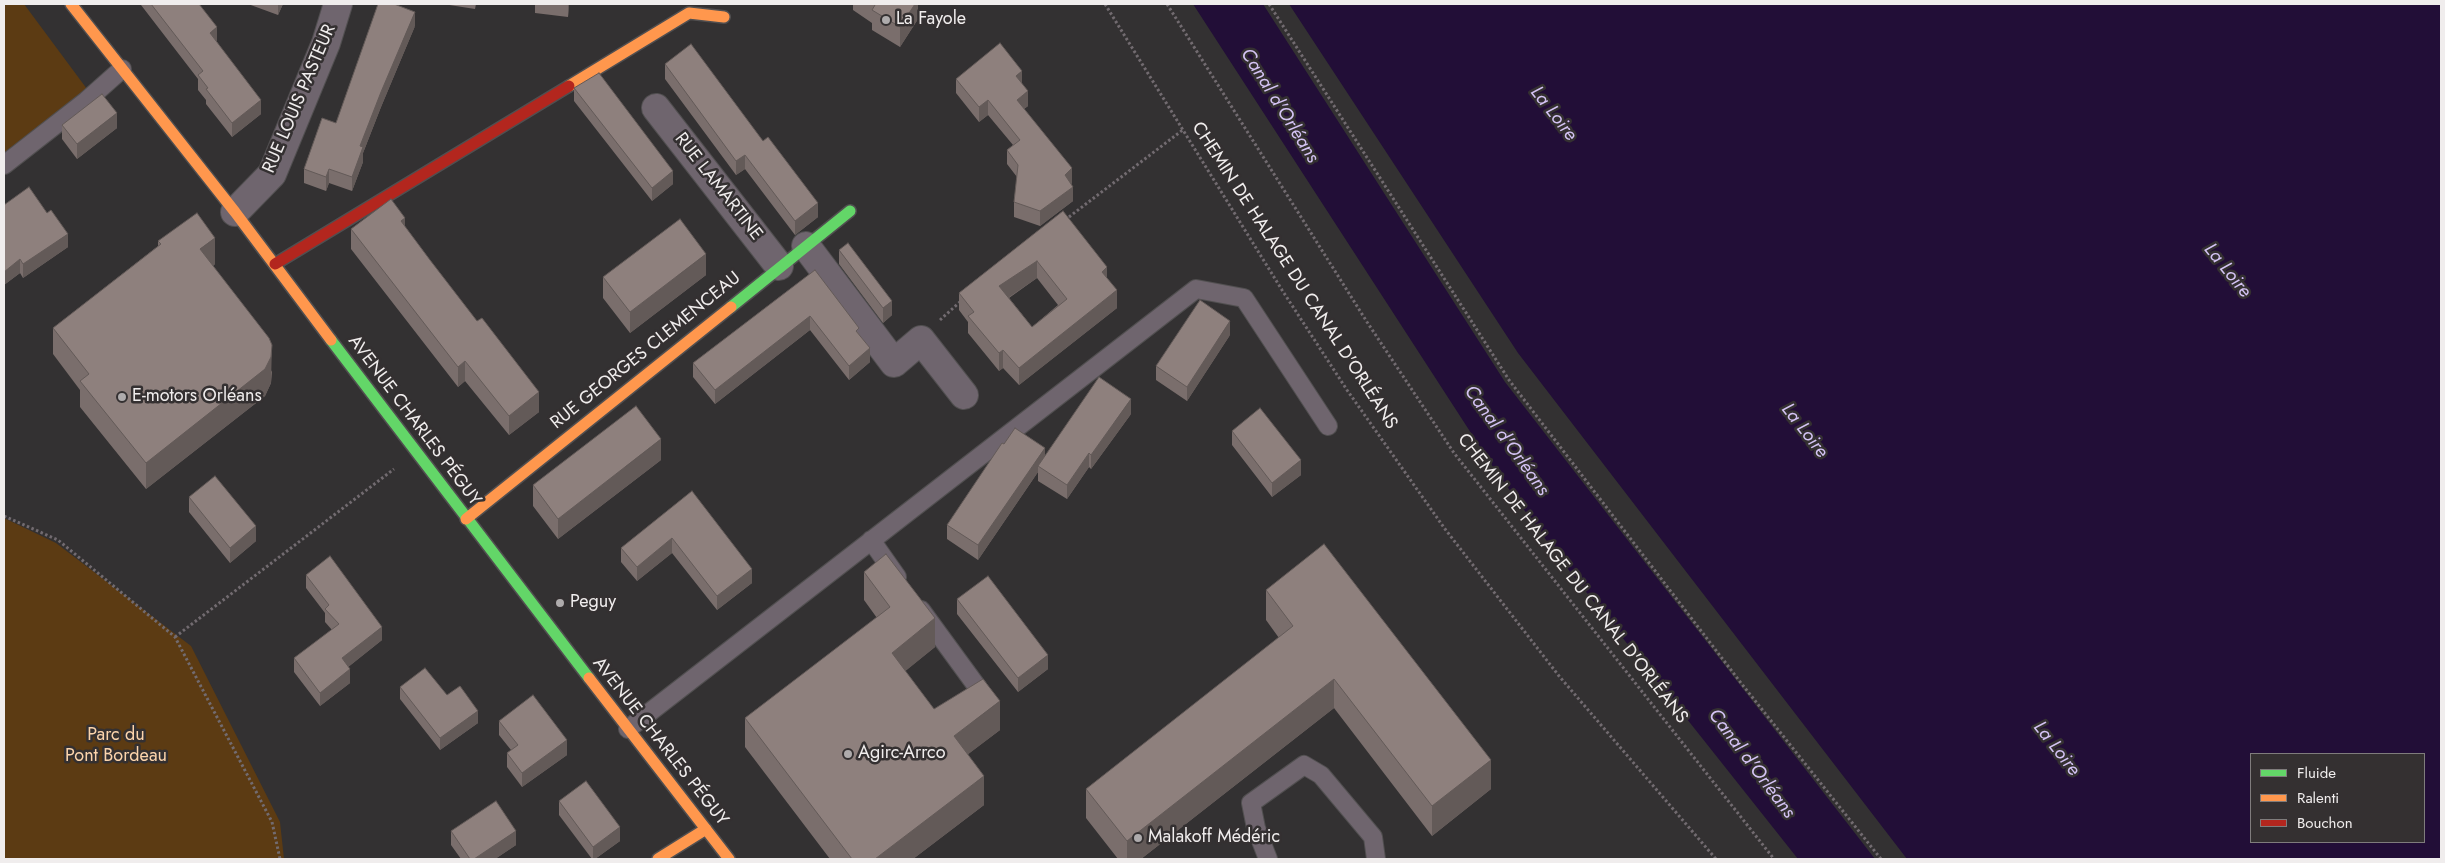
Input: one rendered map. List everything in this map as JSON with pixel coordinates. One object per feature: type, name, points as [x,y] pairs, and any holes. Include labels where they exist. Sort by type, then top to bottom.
[{"type":"main road","name":"AVENUE CHARLES PÉGUY","points":[[71,4],[235,212],[466,519],[729,859]]},
{"type":"main road","points":[[275,264],[689,13],[724,17]]},
{"type":"main road","name":"RUE GEORGES CLEMENCEAU","points":[[466,519],[779,266],[850,211]]},
{"type":"main road","points":[[658,859],[706,829]]},
{"type":"street","name":"RUE LOUIS PASTEUR","points":[[235,212],[272,174],[326,43],[338,4]]},
{"type":"street","name":"RUE LAMARTINE","points":[[656,108],[779,266]]},
{"type":"street","points":[[806,246],[894,363],[921,340],[964,395]]},
{"type":"lane","points":[[4,165],[86,101],[122,69]]},
{"type":"lane","points":[[628,729],[1196,289],[1244,298],[1328,426]]},
{"type":"lane","points":[[871,540],[978,688]]},
{"type":"lane","points":[[1268,859],[1256,828],[1251,803],[1304,764],[1322,775],[1373,837],[1376,859]]},
{"type":"path","name":"CHEMIN DE HALAGE DU CANAL D'ORLÉANS","points":[[1105,4],[1282,290],[1347,390],[1445,529],[1559,676],[1716,859]]},
{"type":"path","name":"CHEMIN DE HALAGE DU CANAL D'ORLÉANS","points":[[1167,4],[1356,305],[1454,453],[1774,859]]},
{"type":"path","points":[[1269,4],[1509,380],[1741,683],[1881,859]]},
{"type":"path","points":[[1057,226],[1184,129]]},
{"type":"path","points":[[921,340],[949,310],[965,298]]},
{"type":"path","points":[[175,638],[397,467]]},
{"type":"path","points":[[4,516],[58,540],[175,638],[272,822],[280,859]]},
{"type":"green space","points":[[4,4],[24,4],[87,89],[4,154]]},
{"type":"green space","name":"Parc du Pont Bordeau","points":[[4,518],[56,543],[191,646],[280,822],[284,859],[4,859]]},
{"type":"water","name":"Canal d'Orléans","points":[[1193,4],[1263,4],[1505,382],[1875,859],[1798,859],[1560,559],[1495,470]]},
{"type":"water","name":"La Loire","points":[[1289,4],[2441,4],[2441,859],[1907,859],[1518,353]]},
{"type":"building","points":[[151,4],[199,4],[217,27],[210,33],[261,100],[232,123],[206,89],[208,88],[198,75],[203,71]]},
{"type":"building","points":[[378,4],[394,4],[415,12],[360,146],[363,147],[352,177],[329,169],[326,177],[304,169],[322,118],[336,123]]},
{"type":"building","points":[[873,4],[915,4],[900,27],[872,10],[875,5]]},
{"type":"building","points":[[1000,43],[1022,71],[1016,76],[1028,91],[1017,100],[1072,168],[1065,175],[1073,187],[1040,211],[1014,202],[1018,165],[1007,150],[1020,140],[988,100],[979,107],[956,79]]},
{"type":"building","points":[[691,44],[763,141],[768,137],[818,203],[795,221],[745,155],[736,161],[665,64]]},
{"type":"building","points":[[599,73],[673,171],[652,188],[574,88]]},
{"type":"building","points":[[102,94],[117,113],[77,144],[62,125]]},
{"type":"building","points":[[29,187],[47,213],[51,210],[68,234],[23,264],[20,259],[4,272],[4,205]]},
{"type":"building","points":[[391,199],[405,218],[401,221],[430,260],[477,321],[482,318],[539,392],[509,416],[465,361],[458,367],[351,229]]},
{"type":"building","points":[[1063,211],[1107,267],[1102,272],[1117,290],[1019,368],[1003,350],[999,353],[968,316],[974,312],[959,293]],"holes":[[[1037,261],[1067,299],[1032,327],[999,286]]]},
{"type":"building","points":[[197,213],[215,238],[200,249],[269,338],[272,345],[271,357],[265,369],[146,463],[80,381],[89,374],[53,328],[161,244],[158,241]]},
{"type":"building","points":[[680,219],[706,254],[630,312],[603,277]]},
{"type":"building","points":[[848,243],[892,301],[883,308],[839,250]]},
{"type":"building","points":[[815,270],[859,328],[856,331],[870,348],[849,366],[810,316],[715,390],[693,363]]},
{"type":"building","points":[[1200,300],[1230,321],[1187,387],[1156,366]]},
{"type":"building","points":[[1099,377],[1131,399],[1067,485],[1038,466]]},
{"type":"building","points":[[636,406],[661,439],[558,519],[533,485]]},
{"type":"building","points":[[1260,408],[1301,460],[1272,483],[1232,431]]},
{"type":"building","points":[[1015,428],[1045,448],[978,545],[947,525],[1002,443],[1004,444]]},
{"type":"building","points":[[215,476],[256,526],[230,548],[189,497]]},
{"type":"building","points":[[692,491],[752,569],[717,596],[672,538],[637,567],[621,548]]},
{"type":"building","points":[[1324,544],[1491,760],[1432,806],[1334,679],[1127,841],[1086,789],[1293,626],[1266,590]]},
{"type":"building","points":[[886,554],[935,618],[892,653],[934,709],[983,679],[1000,701],[954,736],[984,776],[875,859],[852,859],[745,718],[890,607],[864,572]]},
{"type":"building","points":[[330,556],[382,627],[342,658],[350,669],[320,693],[294,658],[339,624],[325,609],[329,605],[306,575]]},
{"type":"building","points":[[988,576],[1048,655],[1018,678],[957,599]]},
{"type":"building","points":[[425,668],[447,695],[460,686],[478,711],[440,738],[400,687]]},
{"type":"building","points":[[533,695],[567,740],[522,773],[507,753],[518,745],[499,721]]},
{"type":"building","points":[[586,781],[620,827],[593,847],[559,801]]},
{"type":"building","points":[[496,801],[516,831],[474,859],[470,859],[451,831]]},
{"type":"traffic: fast","points":[[731,307],[850,211]]},
{"type":"traffic: fast","points":[[331,340],[589,678]]},
{"type":"traffic: slow","points":[[71,4],[235,212],[331,340]]},
{"type":"traffic: slow","points":[[569,86],[689,13],[724,17]]},
{"type":"traffic: slow","points":[[466,519],[731,307]]},
{"type":"traffic: slow","points":[[589,678],[729,859]]},
{"type":"traffic: slow","points":[[658,859],[706,829]]},
{"type":"traffic: jam","points":[[275,264],[569,86]]},
{"type":"place","name":"La Fayole","points":[[886,20]]},
{"type":"place","name":"E-motors Orléans","points":[[122,397]]},
{"type":"place","name":"Peguy","points":[[560,603]]},
{"type":"place","name":"Agirc-Arrco","points":[[848,754]]},
{"type":"place","name":"Malakoff Médéric","points":[[1138,838]]}]
